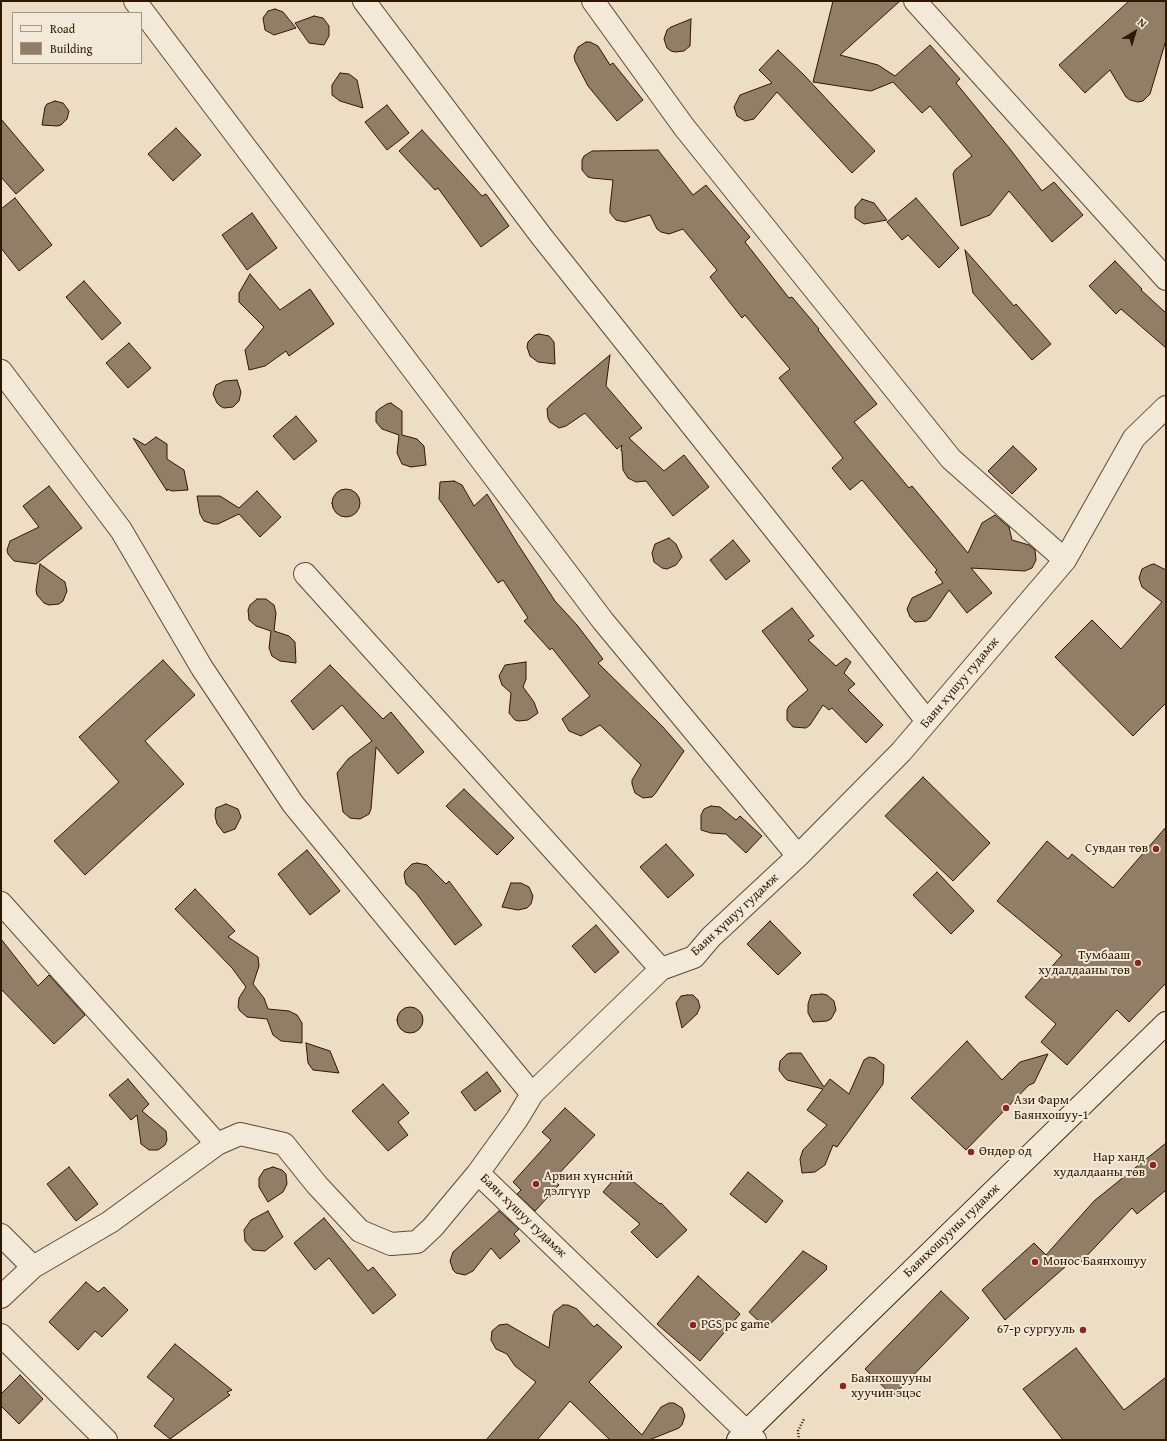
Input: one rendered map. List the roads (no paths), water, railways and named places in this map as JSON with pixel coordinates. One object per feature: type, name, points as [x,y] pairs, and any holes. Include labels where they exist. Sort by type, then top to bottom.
[{"type":"street","points":[[135,1],[603,621],[798,856]]},
{"type":"street","points":[[364,1],[542,237],[927,721]]},
{"type":"street","points":[[593,1],[684,127],[951,459],[1065,560]]},
{"type":"street","points":[[915,1],[1166,279]]},
{"type":"street","points":[[1,371],[121,530],[202,668],[293,804],[532,1094]]},
{"type":"street","name":"Баян хүшуу гудамж","points":[[746,1437],[478,1173],[517,1120],[532,1094],[661,969],[694,957],[711,937],[798,856],[901,752],[1065,560],[1134,438],[1166,407]]},
{"type":"street","points":[[305,574],[661,969]]},
{"type":"street","points":[[1,903],[217,1144]]},
{"type":"street","name":"Баянхошууны гудамж","points":[[746,1437],[1166,1023]]},
{"type":"street","points":[[1,1297],[33,1266],[110,1222],[217,1144],[240,1134],[284,1144],[316,1185],[360,1231],[391,1244],[417,1242],[433,1227],[478,1173]]},
{"type":"street","points":[[1,1235],[33,1266]]},
{"type":"street","points":[[1,1334],[106,1440]]},
{"type":"place","name":"Сувдан төв","points":[[1156,849]]},
{"type":"place","name":"Тумбааш худалдааны төв","points":[[1138,963]]},
{"type":"place","name":"Ази Фарм Баянхошуу-1","points":[[1006,1108]]},
{"type":"place","name":"Өндөр од","points":[[971,1152]]},
{"type":"place","name":"Нар ханд худалдааны төв","points":[[1153,1165]]},
{"type":"place","name":"Арвин хүнсний дэлгүүр","points":[[536,1184]]},
{"type":"place","name":"Монос Баянхошуу","points":[[1035,1262]]},
{"type":"place","name":"PGS pc game","points":[[693,1325]]},
{"type":"place","name":"67-р сургууль","points":[[1083,1330]]},
{"type":"place","name":"Баянхошууны хуучин эцэс","points":[[843,1386]]}]
